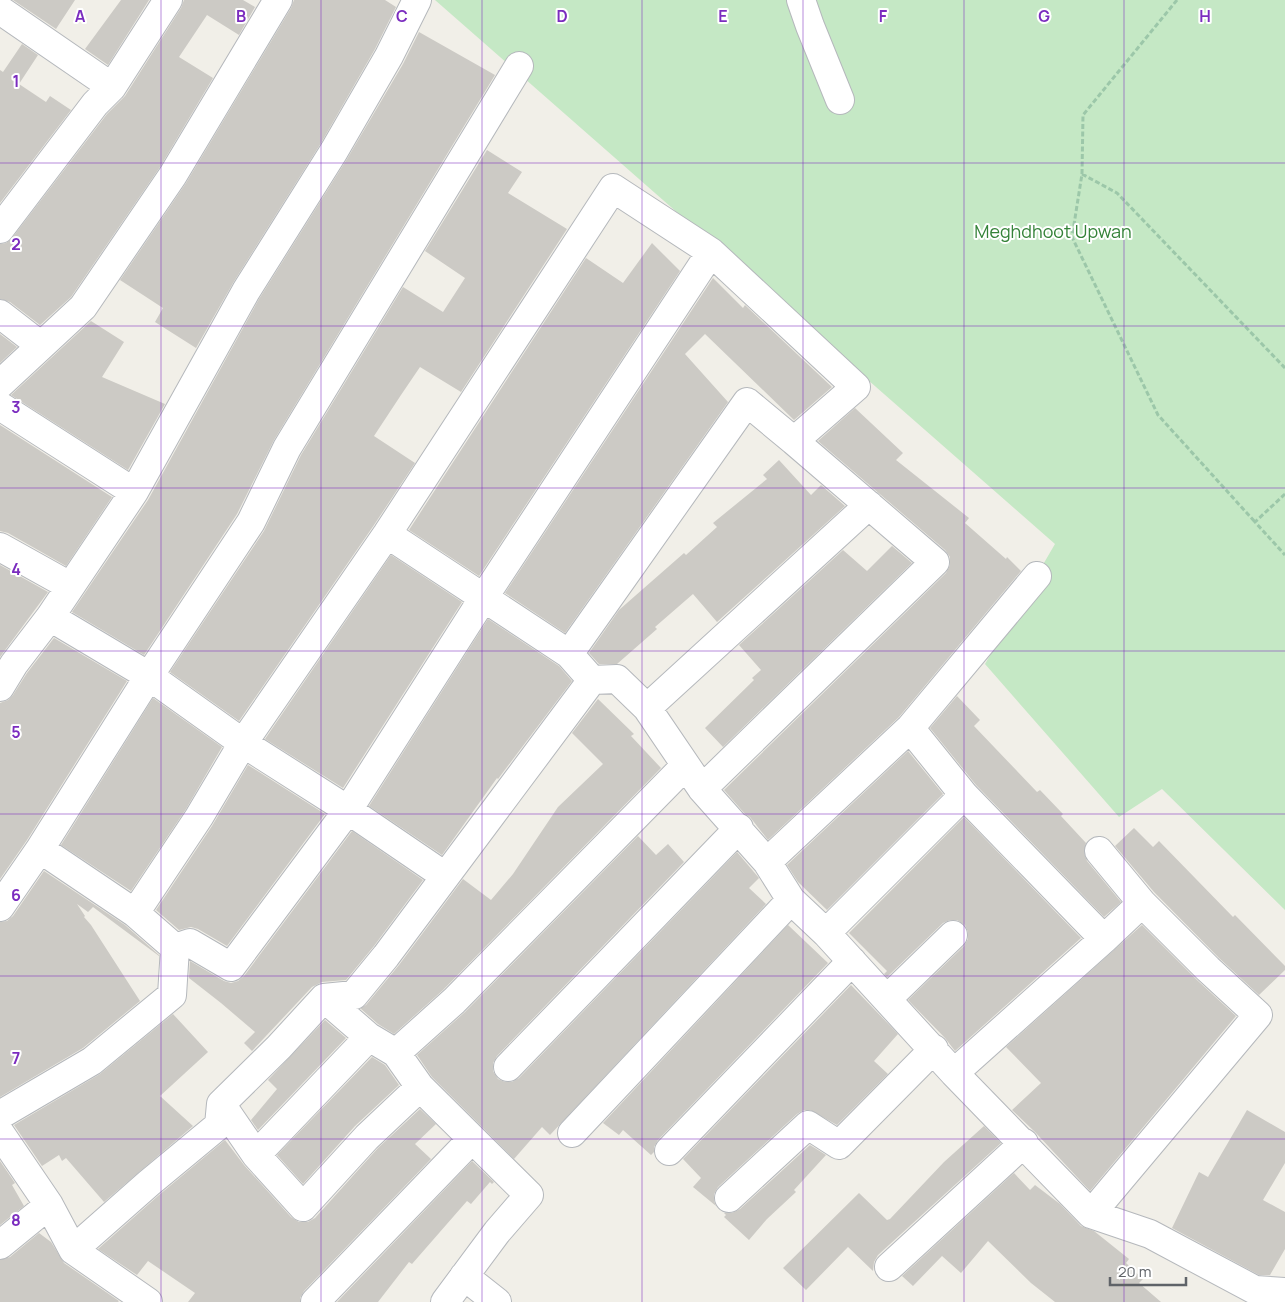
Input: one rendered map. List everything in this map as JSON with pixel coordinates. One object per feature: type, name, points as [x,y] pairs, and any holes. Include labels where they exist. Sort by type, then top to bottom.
[{"type":"street","points":[[0,229],[95,104],[112,87],[168,0]]},
{"type":"street","points":[[0,384],[83,306],[173,175],[278,0]]},
{"type":"street","points":[[5,669],[50,617],[134,492],[246,291],[334,151],[379,73],[417,0]]},
{"type":"street","points":[[801,0],[840,100]]},
{"type":"street","points":[[0,10],[112,87]]},
{"type":"street","points":[[0,907],[40,849],[149,676],[251,522],[287,448],[519,66]]},
{"type":"street","points":[[135,913],[199,817],[243,744],[387,534],[613,188],[711,252],[856,387],[794,441]]},
{"type":"street","points":[[176,948],[190,943],[231,967],[348,810],[484,597],[711,252]]},
{"type":"street","points":[[0,314],[40,345]]},
{"type":"street","points":[[570,654],[747,402],[935,562],[702,790]]},
{"type":"street","points":[[0,406],[134,492]]},
{"type":"street","points":[[647,708],[869,506]]},
{"type":"street","points":[[387,534],[570,654],[592,680]]},
{"type":"street","points":[[0,547],[70,586]]},
{"type":"street","points":[[767,862],[910,728],[1037,576]]},
{"type":"street","points":[[50,617],[149,676],[243,744],[348,810],[445,876]]},
{"type":"street","points":[[592,680],[617,679],[647,708],[702,790],[739,828],[767,862],[791,900],[852,961],[954,1072],[1091,1214],[1150,1234],[1255,1290],[1285,1292]]},
{"type":"street","points":[[74,1250],[219,1125],[221,1104],[279,1047],[324,998],[354,995],[386,956],[592,680]]},
{"type":"street","points":[[910,728],[964,795],[1104,939]]},
{"type":"street","points":[[396,1053],[454,1001],[685,766]]},
{"type":"street","points":[[826,934],[964,795]]},
{"type":"street","points":[[508,1067],[739,828]]},
{"type":"street","points":[[40,849],[135,913],[176,948]]},
{"type":"street","points":[[1091,1214],[1258,1014],[1208,969],[1142,903],[1099,851]]},
{"type":"street","points":[[572,1133],[791,900]]},
{"type":"street","points":[[954,1072],[1142,903]]},
{"type":"street","points":[[887,999],[953,935]]},
{"type":"street","points":[[0,1115],[92,1061],[172,995],[176,948]]},
{"type":"street","points":[[669,1152],[852,961]]},
{"type":"street","points":[[324,998],[369,1037],[396,1053],[420,1087],[529,1195],[497,1232],[444,1302]]},
{"type":"street","points":[[256,1155],[369,1037]]},
{"type":"street","points":[[728,1198],[808,1126],[839,1144],[934,1049]]},
{"type":"street","points":[[221,1104],[256,1155],[303,1207],[366,1137],[420,1087]]},
{"type":"street","points":[[0,1133],[49,1205],[74,1250],[148,1302]]},
{"type":"street","points":[[315,1302],[472,1139]]},
{"type":"street","points":[[889,1267],[1024,1144]]},
{"type":"street","points":[[0,1245],[49,1205]]},
{"type":"street","points":[[464,1276],[497,1302]]},
{"type":"path","points":[[1177,0],[1083,115],[1082,174],[1072,237],[1158,415],[1285,555]]},
{"type":"path","points":[[1082,174],[1117,193],[1285,368]]},
{"type":"path","points":[[1255,522],[1285,494]]},
{"type":"green space","name":"Meghdhoot Upwan","points":[[435,0],[1285,0],[1285,910],[1162,789],[1119,817],[985,664],[1055,544]]},
{"type":"building","points":[[13,0],[75,0],[56,29]]},
{"type":"building","points":[[121,0],[149,0],[108,65],[85,49]]},
{"type":"building","points":[[184,0],[243,0],[255,7],[239,35],[207,15],[179,57],[213,78],[160,167],[71,297],[40,325],[10,302],[0,299],[0,244],[6,243],[12,238],[107,114],[125,96],[181,8]]},
{"type":"building","points":[[294,0],[385,0],[396,7],[375,49],[321,143],[233,283],[196,348],[155,322],[163,308],[120,280],[186,183]]},
{"type":"building","points":[[419,32],[495,75],[274,440],[237,514],[144,655],[72,612],[148,500],[259,299],[347,159],[403,64]]},
{"type":"building","points":[[22,44],[38,55],[19,84],[46,102],[50,96],[71,110],[0,203],[0,70],[3,72]]},
{"type":"building","points":[[487,150],[522,172],[508,193],[567,229],[461,392],[420,367],[401,395],[374,436],[415,463],[239,721],[170,672],[264,531],[301,455],[403,287],[443,312],[465,278],[425,251]]},
{"type":"building","points":[[652,243],[680,271],[479,576],[409,530],[586,258],[623,283]]},
{"type":"building","points":[[713,278],[743,308],[745,305],[832,387],[794,420],[705,334],[685,354],[728,402],[565,633],[505,593]]},
{"type":"building","points":[[91,321],[124,342],[102,377],[165,404],[128,470],[11,395]]},
{"type":"building","points":[[0,334],[17,347],[0,363]]},
{"type":"building","points":[[855,408],[903,453],[896,460],[969,518],[965,523],[1006,559],[1007,557],[1021,571],[899,717],[768,840],[750,817],[745,814],[724,790],[946,573],[950,565],[950,557],[945,550],[818,441]]},
{"type":"building","points":[[0,425],[112,497],[66,566],[8,533],[0,531]]},
{"type":"building","points":[[779,460],[811,495],[821,485],[845,506],[717,622],[693,594],[617,664],[599,664],[589,653],[619,610],[717,527],[713,523],[767,479],[763,475]]},
{"type":"building","points":[[892,546],[912,563],[723,747],[705,728],[754,680],[752,678],[761,670],[739,645],[843,550],[867,571]]},
{"type":"building","points":[[391,555],[462,602],[343,788],[265,739]]},
{"type":"building","points":[[0,565],[48,592],[0,657]]},
{"type":"building","points":[[488,619],[559,666],[572,681],[497,778],[442,855],[369,806]]},
{"type":"building","points":[[54,638],[127,681],[27,840],[0,879],[0,703],[8,700],[13,695]]},
{"type":"building","points":[[957,696],[980,720],[974,726],[1037,792],[1040,790],[1063,814],[1061,816],[1086,843],[1084,853],[1087,861],[1121,902],[1104,917],[976,785],[930,728]]},
{"type":"building","points":[[153,698],[222,747],[186,809],[131,891],[61,845]]},
{"type":"building","points":[[598,699],[634,734],[631,736],[661,768],[443,990],[394,1034],[378,1024],[360,1008],[366,1005],[399,965],[463,879],[491,900],[513,874],[558,807],[603,764],[572,733]]},
{"type":"building","points":[[908,751],[943,794],[827,910],[798,882],[787,865]]},
{"type":"building","points":[[248,765],[325,814],[227,946],[198,929],[191,927],[179,930],[156,910],[212,826]]},
{"type":"building","points":[[964,817],[1081,938],[955,1051],[908,1000],[964,946],[968,939],[965,925],[957,920],[943,923],[887,977],[884,974],[887,971],[849,933]]},
{"type":"building","points":[[1134,828],[1153,847],[1159,841],[1233,917],[1235,915],[1285,966],[1285,970],[1259,995],[1219,958],[1154,892],[1115,846]]},
{"type":"building","points":[[352,831],[423,880],[346,980],[322,982],[312,987],[252,1051],[244,1043],[255,1032],[189,978],[190,961],[224,981],[231,983],[238,981],[244,976]]},
{"type":"building","points":[[638,836],[656,855],[668,844],[684,862],[497,1056],[493,1063],[493,1071],[498,1079],[512,1082],[519,1078],[737,852],[759,878],[749,888],[766,904],[550,1135],[542,1127],[514,1159],[432,1077],[417,1055],[465,1012]]},
{"type":"building","points":[[44,871],[125,925],[159,956],[93,907],[88,912],[77,904],[140,1001],[83,1048],[0,1097],[0,922],[7,921],[13,916]]},
{"type":"building","points":[[788,925],[828,963],[658,1140],[654,1147],[654,1152],[651,1155],[623,1130],[619,1135],[603,1123]]},
{"type":"building","points":[[1142,925],[1236,1016],[1090,1191],[1012,1110],[1041,1083],[1006,1047]]},
{"type":"building","points":[[851,985],[898,1034],[874,1061],[888,1074],[837,1125],[810,1110],[804,1110],[797,1114],[718,1187],[714,1194],[716,1206],[693,1187],[701,1178],[683,1159]]},
{"type":"building","points":[[173,1014],[208,1052],[160,1096],[193,1126],[104,1202],[66,1158],[62,1161],[59,1155],[42,1166],[14,1125],[100,1074]]},
{"type":"building","points":[[325,1020],[346,1038],[258,1130],[251,1120],[277,1089],[268,1080]]},
{"type":"building","points":[[372,1057],[385,1065],[399,1085],[355,1126],[303,1184],[277,1155]]},
{"type":"building","points":[[420,1109],[436,1124],[415,1144],[431,1159],[304,1291],[300,1302],[188,1302],[195,1293],[148,1261],[137,1275],[98,1249],[225,1140],[244,1165],[291,1217],[299,1222],[308,1222],[315,1218],[378,1148]]},
{"type":"building","points":[[1247,1110],[1285,1132],[1285,1163],[1263,1200],[1285,1212],[1285,1249],[1270,1275],[1259,1275],[1172,1228],[1199,1172],[1208,1177]]},
{"type":"building","points":[[984,1126],[1001,1143],[878,1255],[874,1262],[873,1271],[848,1247],[806,1290],[783,1268],[859,1193],[887,1220],[890,1219],[944,1162]]},
{"type":"building","points":[[810,1145],[826,1155],[794,1190],[796,1192],[767,1219],[749,1240],[724,1217],[726,1215],[724,1213],[732,1213],[740,1209]]},
{"type":"building","points":[[0,1161],[15,1183],[12,1185],[24,1206],[0,1225]]},
{"type":"building","points":[[472,1161],[494,1182],[492,1184],[490,1182],[471,1204],[467,1201],[412,1264],[409,1262],[378,1302],[337,1302]]},
{"type":"building","points":[[1014,1173],[1030,1190],[1035,1185],[1060,1204],[1081,1226],[1094,1231],[1129,1259],[1126,1263],[1143,1279],[1139,1283],[1161,1302],[1055,1302],[1031,1283],[988,1241],[961,1273],[942,1256],[913,1286],[902,1276]]},
{"type":"building","points":[[39,1233],[51,1242],[64,1263],[119,1301],[0,1302],[0,1260],[10,1257]]}]
